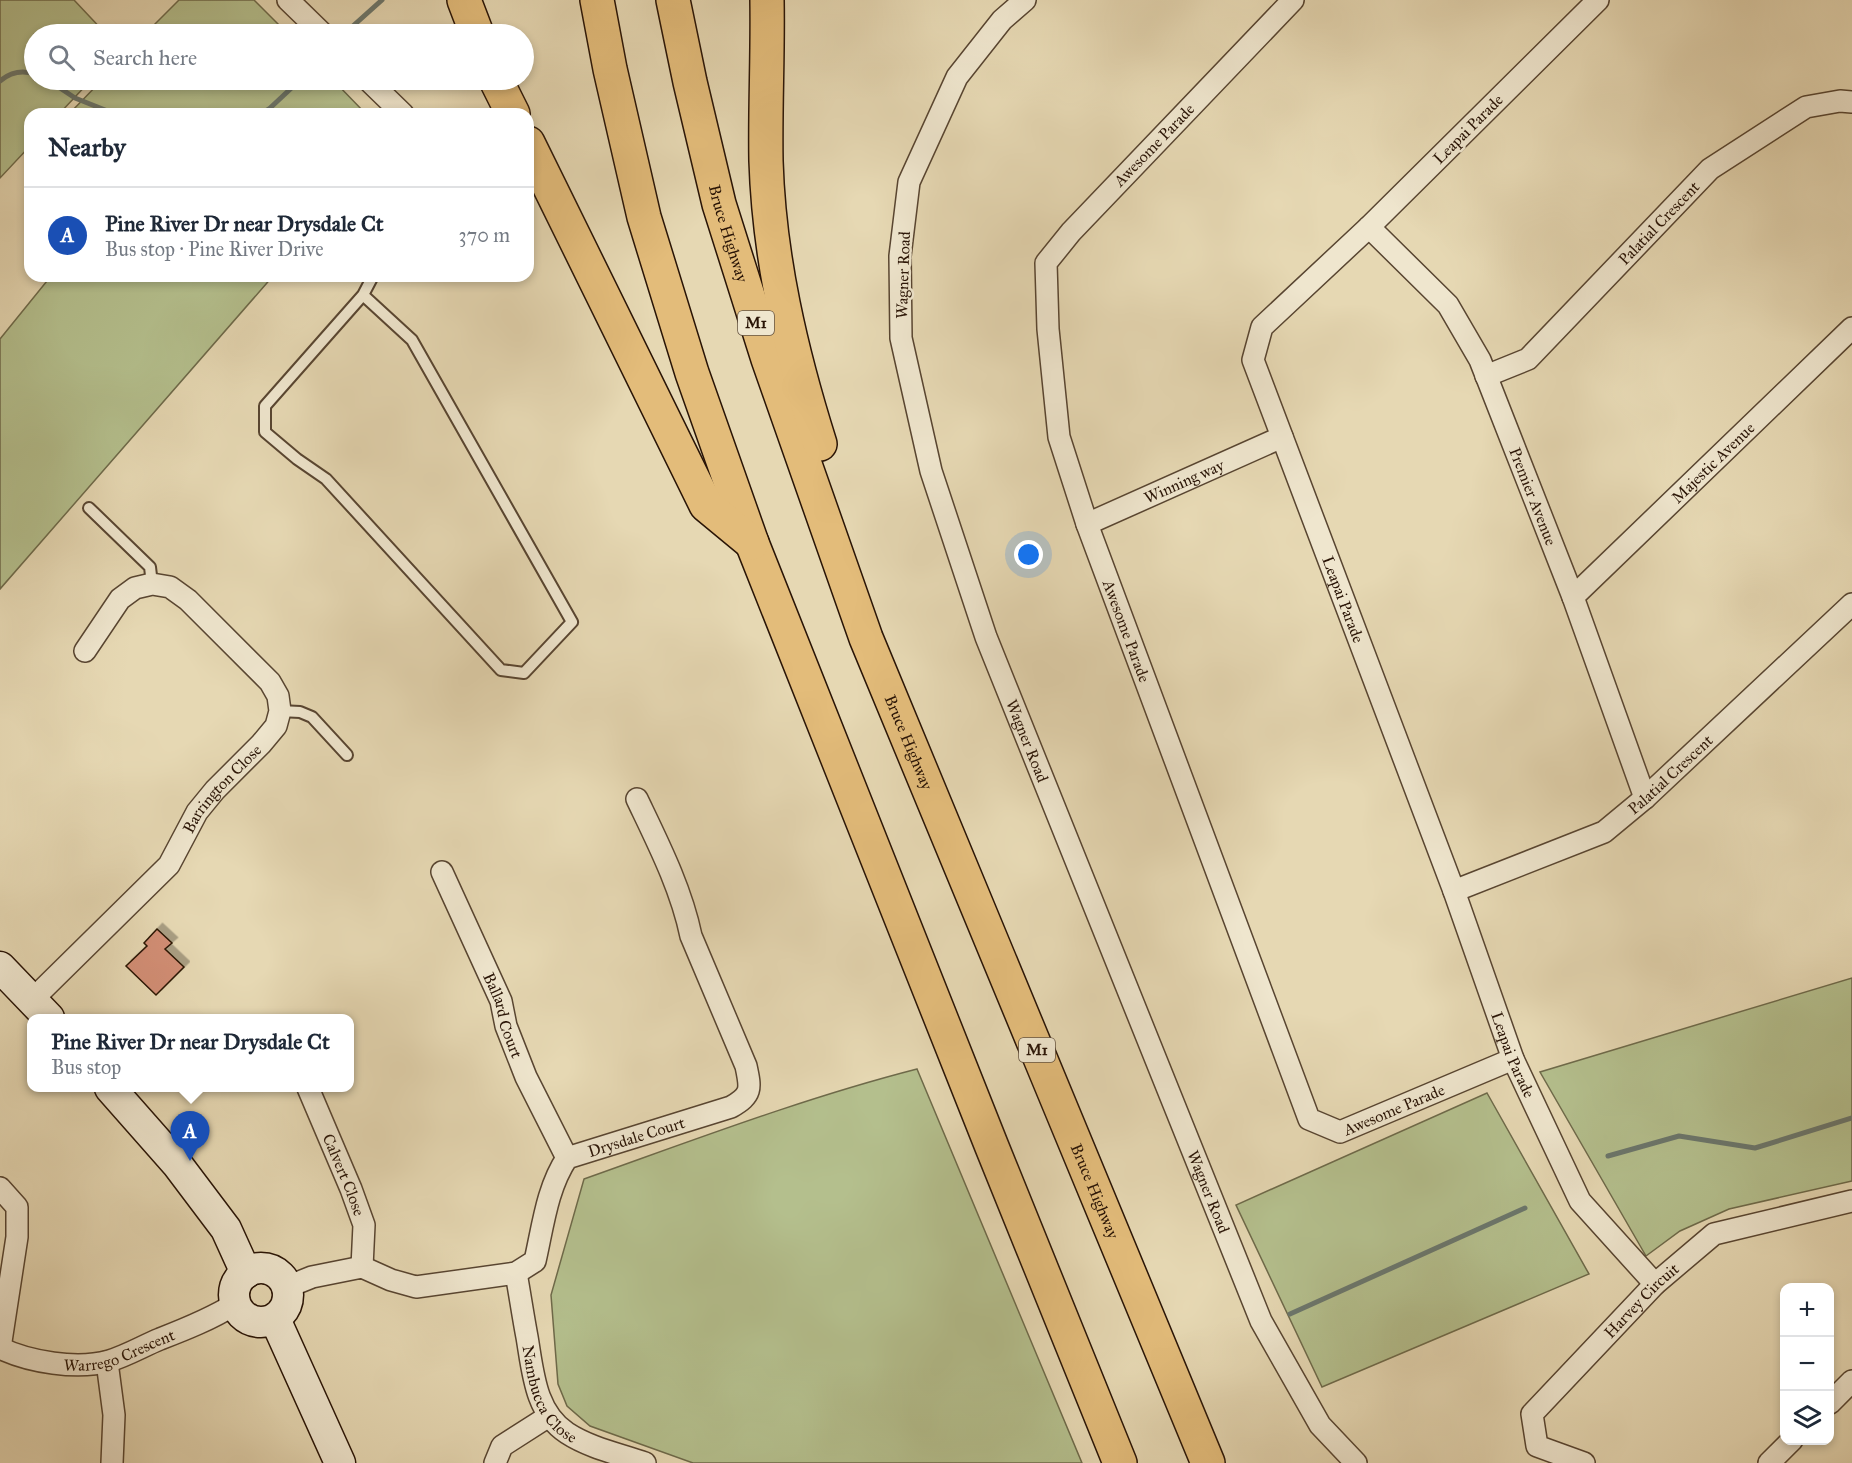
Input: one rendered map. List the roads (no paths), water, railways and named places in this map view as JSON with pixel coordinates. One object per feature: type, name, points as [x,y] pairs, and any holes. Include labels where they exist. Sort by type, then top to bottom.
[{"type":"highway","points":[[464,0],[473,24]]},
{"type":"highway","points":[[597,0],[610,69],[644,217],[692,373],[752,543],[992,1148],[1120,1463]]},
{"type":"highway","name":"Bruce Highway","points":[[673,0],[690,82],[723,215],[768,359],[866,638],[1208,1463]]},
{"type":"highway","points":[[767,0],[766,162],[777,274],[802,385],[841,509],[857,574],[866,638]]},
{"type":"highway","points":[[501,90],[510,108]]},
{"type":"highway","points":[[534,156],[706,505],[752,543]]},
{"type":"street","points":[[288,0],[313,24]]},
{"type":"street","name":"Wagner Road","points":[[1025,0],[1002,20],[957,77],[909,182],[900,256],[902,338],[931,471],[986,637],[1261,1321],[1320,1425],[1356,1463]]},
{"type":"street","name":"Awesome Parade","points":[[1293,0],[1071,232],[1046,263],[1048,329],[1059,436],[1087,524],[1310,1119],[1340,1131],[1513,1059]]},
{"type":"street","name":"Leapai Parade","points":[[1598,0],[1369,227],[1263,327],[1253,360],[1454,891],[1513,1059],[1580,1201],[1655,1284]]},
{"type":"street","points":[[379,90],[398,108]]},
{"type":"street","name":"Palatial Crescent","points":[[1486,376],[1528,359],[1710,169],[1806,107],[1840,101],[1852,102]]},
{"type":"street","name":"Premier Avenue","points":[[1369,227],[1448,305],[1480,360],[1573,597],[1645,798]]},
{"type":"street","name":"Majestic Avenue","points":[[1573,597],[1852,327]]},
{"type":"street","name":"Winning way","points":[[1087,524],[1282,436]]},
{"type":"street","points":[[85,651],[120,599],[135,588],[152,584],[170,587],[188,600],[270,682],[278,696],[280,711]]},
{"type":"street","name":"Palatial Crescent","points":[[1454,891],[1604,832],[1645,798],[1852,604]]},
{"type":"street","name":"Barrington Close","points":[[41,1009],[168,865],[196,812],[276,726],[280,711]]},
{"type":"street","name":"Drysdale Court","points":[[516,1273],[535,1261],[549,1198],[558,1172],[567,1158],[731,1107],[744,1099],[749,1089],[746,1066],[691,936],[687,917],[670,870],[637,799]]},
{"type":"street","name":"Ballard Court","points":[[442,872],[501,1001],[506,1026],[526,1077],[567,1158]]},
{"type":"street","points":[[0,967],[41,1009]]},
{"type":"street","points":[[114,1092],[177,1164],[226,1229],[246,1273]]},
{"type":"street","name":"Calvert Close","points":[[310,1092],[364,1225],[362,1267]]},
{"type":"street","points":[[0,1188],[17,1207],[17,1237],[0,1348]]},
{"type":"street","name":"Harvey Circuit","points":[[1584,1463],[1537,1446],[1532,1414],[1655,1284],[1714,1234],[1852,1201]]},
{"type":"street","points":[[287,1287],[312,1277],[362,1267],[416,1287],[516,1273]]},
{"type":"street","points":[[262,1268],[271,1270],[278,1274],[287,1287],[286,1305],[275,1319],[259,1323],[251,1321],[239,1311],[235,1304],[236,1286],[246,1273],[262,1268]]},
{"type":"street","name":"Nambucca Close","points":[[516,1273],[534,1379],[549,1416],[566,1432],[586,1443],[645,1463]]},
{"type":"street","name":"Warrego Crescent","points":[[0,1348],[30,1359],[61,1365],[107,1362],[214,1318],[235,1304]]},
{"type":"street","points":[[275,1319],[340,1463]]},
{"type":"street","points":[[107,1362],[114,1415],[112,1463]]},
{"type":"street","points":[[1834,1399],[1852,1381]]},
{"type":"street","points":[[495,1463],[501,1446],[549,1416]]},
{"type":"street","points":[[1769,1463],[1787,1445]]},
{"type":"lane","points":[[363,295],[412,340],[572,622],[524,673],[501,670],[326,479],[297,459],[265,432],[265,406],[363,295],[370,282]]},
{"type":"lane","points":[[89,508],[150,567],[152,584]]},
{"type":"lane","points":[[280,711],[300,712],[312,717],[347,755]]},
{"type":"waterway","points":[[355,24],[382,0]]},
{"type":"waterway","points":[[0,81],[8,76],[24,72]]},
{"type":"waterway","points":[[63,90],[75,98],[100,108]]},
{"type":"waterway","points":[[270,108],[289,90]]},
{"type":"waterway","points":[[1608,1156],[1679,1136],[1755,1148],[1852,1118]]},
{"type":"waterway","points":[[1290,1314],[1525,1208]]},
{"type":"place","name":"Pine River Dr near Drysdale Ct","points":[[190,1161]]}]
